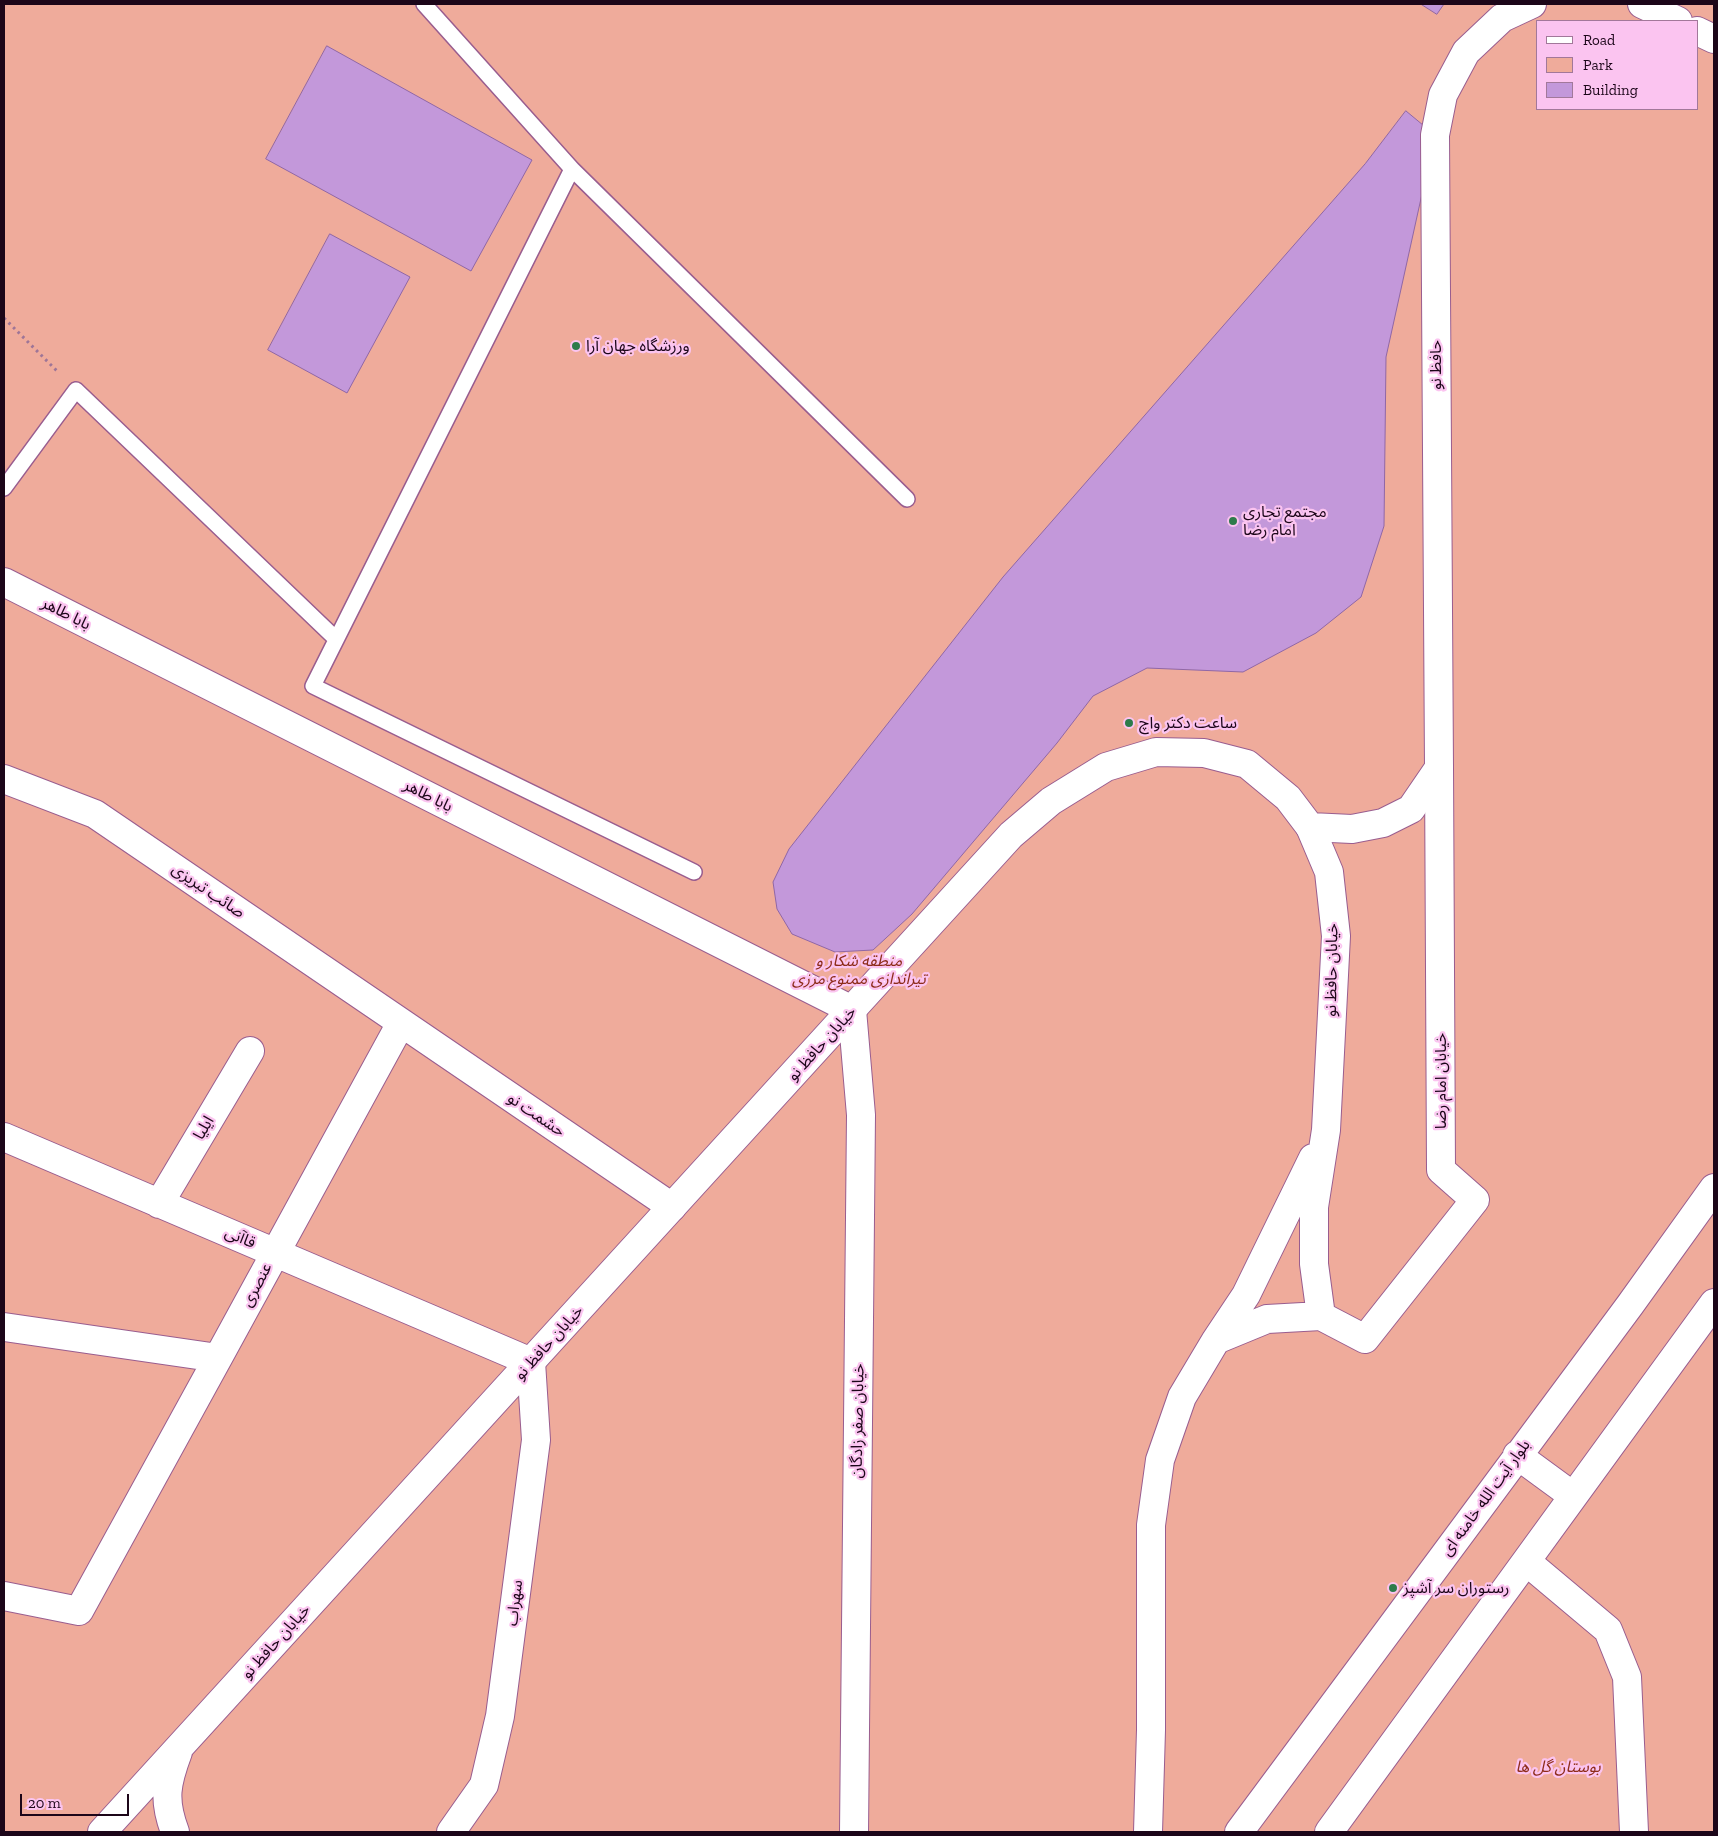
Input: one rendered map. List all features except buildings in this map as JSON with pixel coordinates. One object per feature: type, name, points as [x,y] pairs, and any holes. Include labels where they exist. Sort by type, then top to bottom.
[{"type":"street","name":"حافظ نو","points":[[1439,768],[1435,135],[1443,95],[1466,52],[1502,18],[1532,4]]},
{"type":"street","points":[[1642,4],[1676,20]]},
{"type":"street","points":[[1698,31],[1714,39]]},
{"type":"street","name":"بابا طاهر","points":[[4,582],[852,1010]]},
{"type":"street","name":"خیابان حافظ نو","points":[[102,1832],[1012,835],[1051,801],[1106,767],[1156,752],[1204,753],[1247,764],[1288,798],[1310,826],[1328,872],[1336,936],[1326,1130],[1314,1207],[1314,1264],[1321,1316]]},
{"type":"street","points":[[1310,826],[1352,829],[1383,823],[1411,809],[1439,768]]},
{"type":"street","name":"خیابان امام رضا","points":[[1321,1316],[1364,1339],[1475,1200],[1441,1170],[1439,768]]},
{"type":"street","name":"صائب تبریزی","points":[[4,779],[95,814],[401,1023]]},
{"type":"street","name":"خیابان صفر زادگان","points":[[852,1010],[861,1115],[854,1832]]},
{"type":"street","name":"حشمت نو","points":[[401,1023],[672,1207]]},
{"type":"street","name":"عنصری","points":[[4,1596],[79,1611],[401,1023]]},
{"type":"street","name":"ایلیا","points":[[159,1204],[250,1051]]},
{"type":"street","points":[[1148,1832],[1151,1730],[1151,1525],[1160,1460],[1182,1397],[1246,1295],[1326,1130]]},
{"type":"street","name":"قاآنی","points":[[4,1137],[531,1362]]},
{"type":"street","name":"بلوار آیت الله خامنه ای","points":[[1239,1832],[1714,1188]]},
{"type":"street","points":[[1329,1832],[1714,1304]]},
{"type":"street","points":[[1216,1340],[1267,1319],[1321,1316]]},
{"type":"street","points":[[4,1327],[218,1358]]},
{"type":"street","name":"سهراب","points":[[451,1832],[484,1785],[500,1716],[536,1440],[531,1362]]},
{"type":"street","points":[[1518,1455],[1573,1496]]},
{"type":"street","points":[[1527,1562],[1608,1630],[1627,1677],[1634,1832]]},
{"type":"street","points":[[175,1832],[168,1812],[168,1780],[178,1751],[199,1726]]},
{"type":"lane","points":[[424,4],[572,169],[907,499]]},
{"type":"lane","points":[[572,169],[313,686],[694,872]]},
{"type":"lane","points":[[4,488],[76,390],[336,639]]},
{"type":"path","points":[[4,318],[76,390]]},
{"type":"green space","name":"منطقه شکار و تیراندازی ممنوع مرزی","points":[[4,4],[1714,4],[1714,1832],[4,1832]]},
{"type":"place","name":"ورزشگاه جهان آرا","points":[[576,346]]},
{"type":"place","name":"مجتمع تجاری امام رضا","points":[[1233,521]]},
{"type":"place","name":"ساعت دکتر واچ","points":[[1129,723]]},
{"type":"place","name":"رستوران سر آشپز","points":[[1393,1588]]},
{"type":"park label","name":"بوستان گل ها","points":[[1558,1767]]}]
